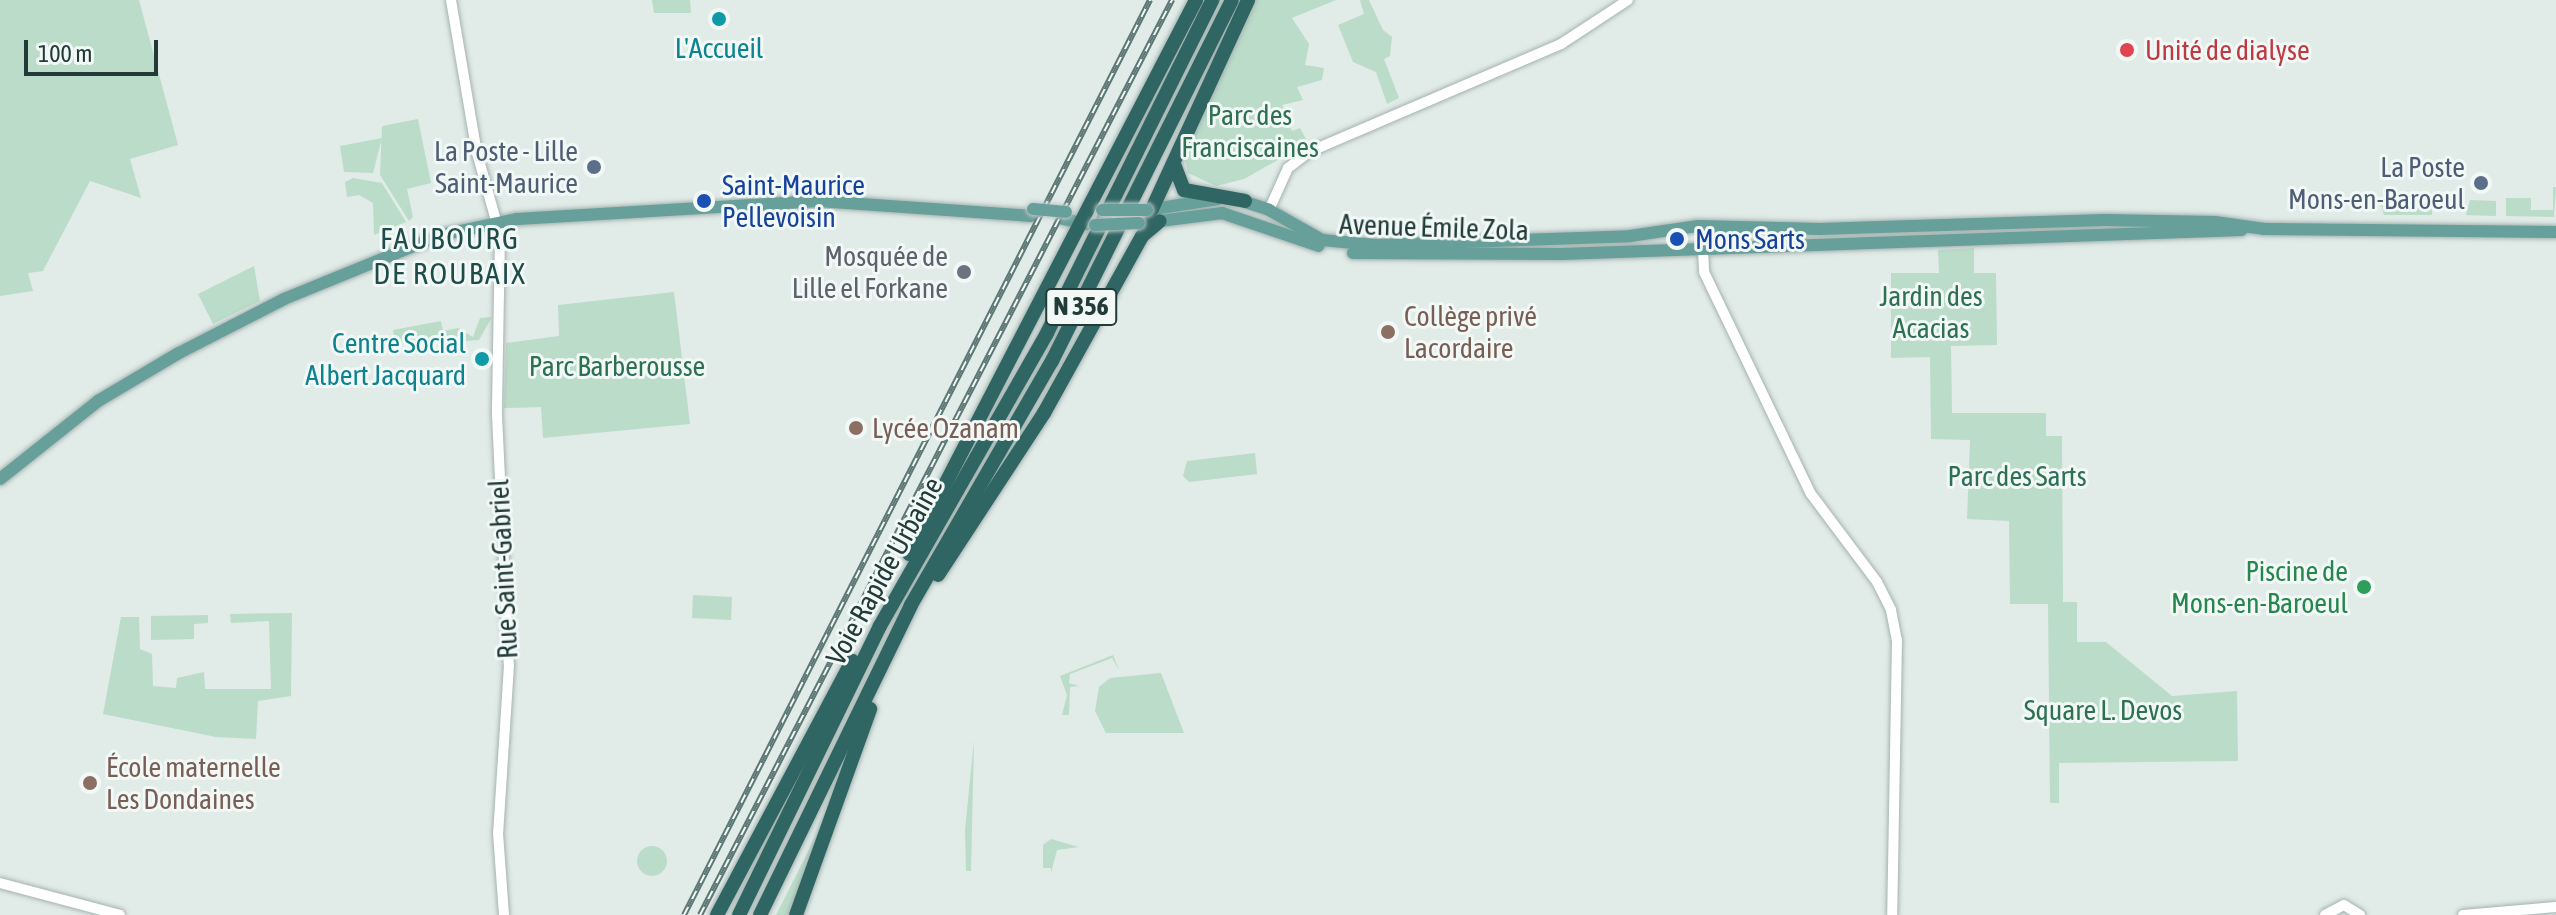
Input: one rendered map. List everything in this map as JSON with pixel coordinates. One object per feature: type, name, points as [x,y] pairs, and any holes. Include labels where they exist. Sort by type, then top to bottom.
[{"type":"highway","points":[[900,588],[907,558],[1093,217],[1196,0]]},
{"type":"highway","name":"Voie Rapide Urbaine","points":[[739,915],[900,588],[1061,306],[1212,0]]},
{"type":"highway","name":"Voie Rapide Urbaine","points":[[760,915],[911,605],[1059,348],[1232,0]]},
{"type":"highway","points":[[911,605],[938,575],[1031,436],[1151,219],[1248,0]]},
{"type":"highway","points":[[1174,162],[1174,176],[1184,190],[1245,201]]},
{"type":"highway","points":[[717,915],[852,661],[884,619]]},
{"type":"highway","points":[[796,915],[884,659]]},
{"type":"main road","name":"Avenue Émile Zola","points":[[1151,219],[1206,200]]},
{"type":"main road","name":"Avenue Émile Zola","points":[[1151,219],[1206,200],[1245,201],[1269,210],[1315,238],[1340,244],[1590,238],[1719,225],[1809,229],[2100,220],[2215,222],[2265,229]]},
{"type":"main road","points":[[0,479],[98,401],[179,353],[284,299],[410,248],[497,226],[557,217],[818,201],[1151,219]]},
{"type":"main road","name":"Avenue Émile Zola","points":[[1151,219],[1222,213],[1356,253],[1459,256],[2106,234],[2207,235],[2265,229]]},
{"type":"main road","points":[[2100,220],[2106,234]]},
{"type":"main road","points":[[1993,223],[2002,238]]},
{"type":"main road","points":[[1703,250],[1719,225]]},
{"type":"main road","points":[[1809,229],[1817,245]]},
{"type":"main road","points":[[2265,229],[2556,232]]},
{"type":"street","name":"Rue Saint-Gabriel","points":[[451,0],[472,126],[497,226],[497,428],[509,665],[498,842],[504,915]]},
{"type":"street","points":[[1269,210],[1288,168],[1309,152],[1561,44],[1628,0]]},
{"type":"street","points":[[1703,250],[1704,272],[1811,494],[1877,582],[1891,610],[1897,640],[1893,912]]},
{"type":"street","points":[[0,883],[120,915]]},
{"type":"street","points":[[2325,914],[2344,905],[2361,914]]},
{"type":"street","points":[[2463,915],[2556,907]]},
{"type":"green space","points":[[0,0],[139,0],[178,145],[130,159],[141,198],[90,181],[43,271],[28,273],[33,291],[0,296]]},
{"type":"green space","points":[[652,0],[690,0],[691,13],[654,13]]},
{"type":"green space","name":"Parc des Franciscaines","points":[[1254,0],[1336,0],[1292,18],[1309,44],[1305,65],[1324,68],[1322,80],[1297,87],[1303,100],[1282,105],[1292,131],[1300,128],[1308,143],[1244,179],[1216,186],[1188,173],[1184,156]]},
{"type":"green space","points":[[1360,0],[1369,0],[1383,30],[1392,37],[1390,56],[1384,59],[1399,98],[1387,104],[1376,72],[1353,62],[1338,25],[1364,14]]},
{"type":"green space","points":[[418,119],[431,183],[407,189],[413,217],[409,221],[380,175],[382,126]]},
{"type":"green space","points":[[382,138],[373,173],[344,172],[340,146]]},
{"type":"green space","points":[[353,178],[382,183],[406,222],[374,235],[373,203],[359,195],[347,197],[345,182]]},
{"type":"green space","points":[[2553,187],[2556,187],[2554,217],[2506,216],[2506,198],[2531,198],[2531,210],[2553,210]]},
{"type":"green space","points":[[2391,196],[2392,203],[2432,203],[2432,215],[2384,215],[2380,201]]},
{"type":"green space","points":[[2470,200],[2496,201],[2496,216],[2466,215]]},
{"type":"green space","points":[[1974,248],[1974,273],[1996,273],[1997,345],[1951,346],[1952,413],[2046,413],[2046,436],[2062,436],[2063,602],[2077,602],[2077,642],[2106,642],[2172,696],[2237,691],[2238,761],[2059,763],[2059,803],[2050,803],[2048,604],[2010,604],[2009,521],[1967,519],[1970,440],[1931,439],[1930,357],[1891,358],[1891,273],[1939,273],[1938,250]]},
{"type":"green space","points":[[254,266],[260,301],[213,324],[198,294]]},
{"type":"green space","name":"Parc Barberousse","points":[[674,292],[690,424],[543,438],[541,407],[504,408],[506,343],[559,336],[558,305]]},
{"type":"green space","points":[[492,317],[479,340],[436,343],[435,337],[431,343],[395,342],[393,330],[441,321],[443,331],[458,328],[473,337],[480,318]]},
{"type":"green space","points":[[1255,453],[1257,474],[1189,482],[1183,476],[1187,461]]},
{"type":"green space","points":[[693,595],[732,597],[731,620],[692,618]]},
{"type":"green space","points":[[292,613],[291,696],[258,701],[256,739],[216,737],[103,714],[121,617],[139,617],[140,649],[152,654],[153,686],[176,688],[177,678],[204,672],[205,689],[271,689],[269,621],[231,623],[230,614]]},
{"type":"green space","points":[[208,615],[208,623],[194,624],[194,639],[151,640],[151,616]]},
{"type":"green space","points":[[1113,655],[1119,670],[1112,658],[1070,674],[1069,683],[1079,686],[1070,687],[1069,715],[1062,715],[1067,695],[1060,676]]},
{"type":"green space","points":[[1161,673],[1184,733],[1106,733],[1095,711],[1099,687],[1110,678]]},
{"type":"green space","points":[[974,740],[971,871],[966,871],[965,830]]},
{"type":"green space","points":[[824,820],[788,915],[776,915]]},
{"type":"green space","points":[[1051,839],[1079,847],[1057,850],[1051,873],[1051,868],[1043,868],[1043,845]]},
{"type":"green space","points":[[652,846],[658,847],[666,855],[666,867],[658,875],[652,876],[646,875],[638,867],[637,861],[638,855],[646,847]]},
{"type":"railway","points":[[684,915],[1150,0]]},
{"type":"railway","points":[[700,915],[1172,0]]},
{"type":"place","name":"L'Accueil","points":[[719,19]]},
{"type":"place","name":"Unité de dialyse","points":[[2127,50]]},
{"type":"place","name":"La Poste - Lille Saint-Maurice","points":[[594,167]]},
{"type":"place","name":"La Poste Mons-en-Baroeul","points":[[2481,183]]},
{"type":"place","name":"Saint-Maurice Pellevoisin","points":[[704,201]]},
{"type":"place","name":"Mons Sarts","points":[[1677,239]]},
{"type":"place","name":"Mosquée de Lille el Forkane","points":[[964,272]]},
{"type":"place","name":"Collège privé Lacordaire","points":[[1388,332]]},
{"type":"place","name":"Centre Social Albert Jacquard","points":[[482,359]]},
{"type":"place","name":"Lycée Ozanam","points":[[856,428]]},
{"type":"place","name":"Piscine de Mons-en-Baroeul","points":[[2364,587]]},
{"type":"place","name":"École maternelle Les Dondaines","points":[[90,783]]},
{"type":"district","name":"FAUBOURG DE ROUBAIX","points":[[450,255]]},
{"type":"park label","name":"Jardin des Acacias","points":[[1931,312]]},
{"type":"park label","name":"Parc des Sarts","points":[[2017,476]]},
{"type":"park label","name":"Square L. Devos","points":[[2103,710]]}]
